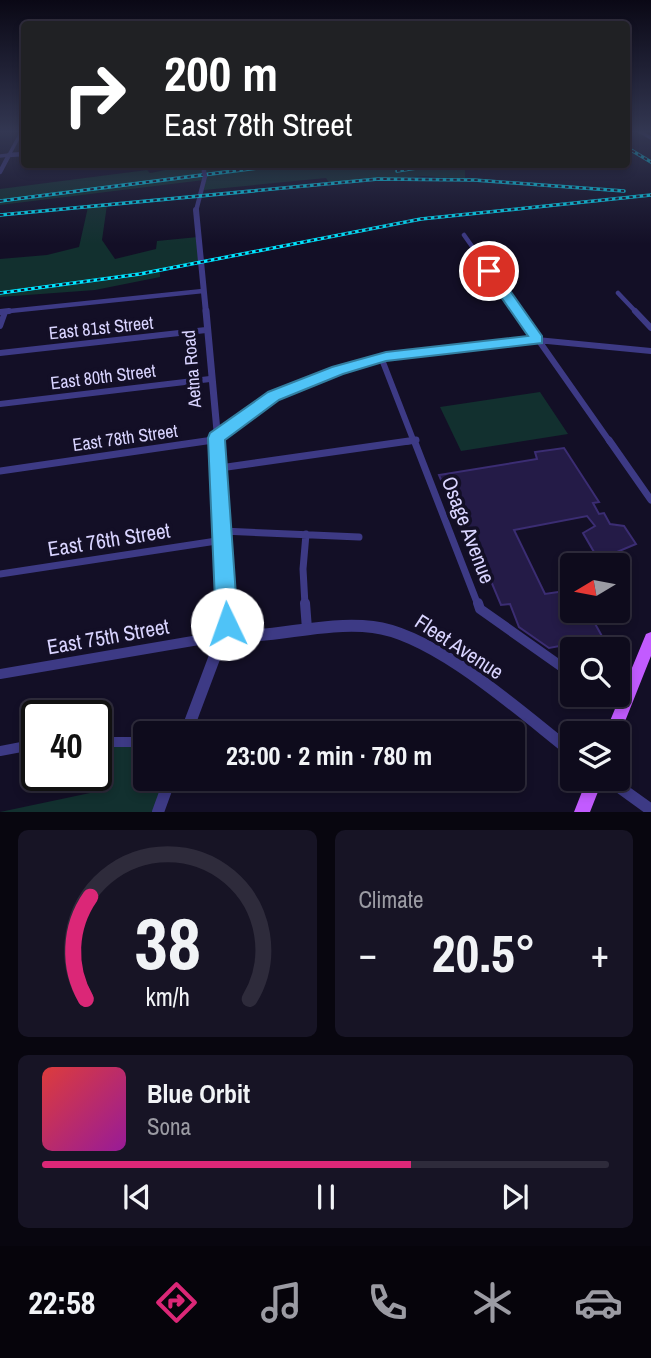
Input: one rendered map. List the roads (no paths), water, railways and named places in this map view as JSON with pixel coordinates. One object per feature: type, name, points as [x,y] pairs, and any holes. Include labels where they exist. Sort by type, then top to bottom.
[{"type":"main road","points":[[617,721],[651,639]]},
{"type":"main road","points":[[582,812],[590,791]]},
{"type":"street","name":"Aetna Road","points":[[191,721],[227,624],[220,468],[196,208],[204,190],[204,169]]},
{"type":"street","points":[[464,235],[651,500]]},
{"type":"street","points":[[0,326],[2,312],[203,291]]},
{"type":"street","points":[[618,293],[651,328]]},
{"type":"street","name":"East 81st Street","points":[[0,353],[206,330]]},
{"type":"street","name":"East 78th Street","points":[[0,471],[210,442],[274,396],[381,358],[537,340],[651,351]]},
{"type":"street","name":"Osage Avenue","points":[[381,358],[416,440],[480,609],[560,666]]},
{"type":"street","name":"East 80th Street","points":[[0,404],[210,379]]},
{"type":"street","points":[[220,468],[416,440]]},
{"type":"street","points":[[306,534],[303,569],[307,631]]},
{"type":"street","name":"East 76th Street","points":[[0,574],[223,535],[306,534],[359,537]]},
{"type":"street","name":"Fleet Avenue","points":[[223,636],[370,627],[390,629],[414,638],[560,743]]},
{"type":"street","name":"East 75th Street","points":[[0,674],[223,636]]},
{"type":"street","points":[[112,742],[133,742]]},
{"type":"street","points":[[0,751],[21,747]]},
{"type":"street","points":[[158,812],[166,791]]},
{"type":"street","points":[[625,791],[651,810]]},
{"type":"railway","points":[[0,201],[250,169]]},
{"type":"railway","points":[[397,171],[411,169]]},
{"type":"railway","points":[[0,215],[378,179],[474,180],[624,191]]},
{"type":"railway","points":[[0,293],[140,274],[421,219],[651,195]]}]
